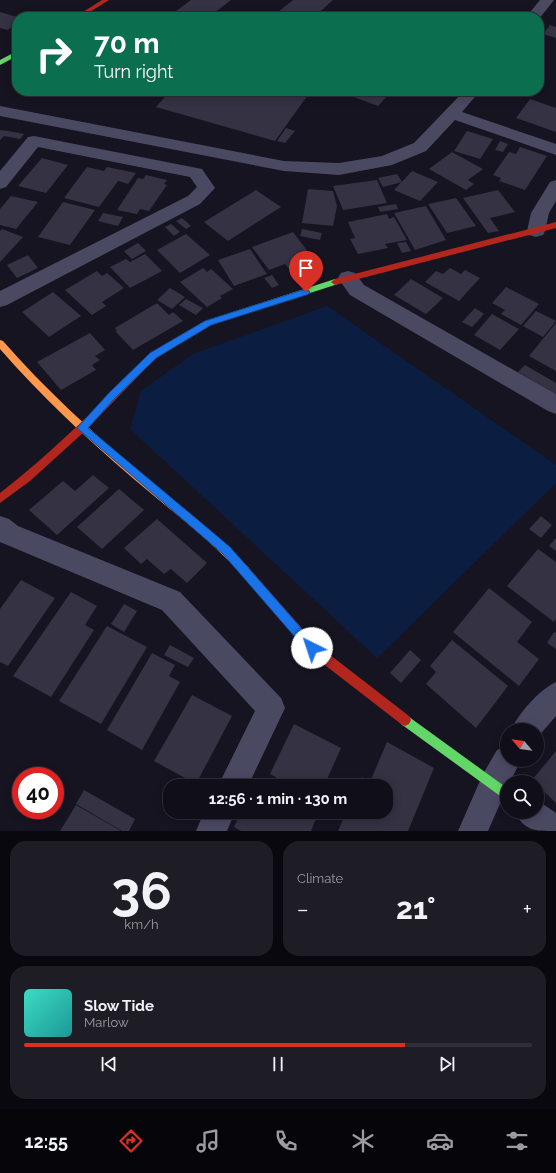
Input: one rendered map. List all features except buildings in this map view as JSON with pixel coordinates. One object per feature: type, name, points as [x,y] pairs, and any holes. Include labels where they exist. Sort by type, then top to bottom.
[{"type":"street","points":[[86,12],[106,0]]},
{"type":"street","points":[[537,12],[547,0]]},
{"type":"street","points":[[0,64],[12,56]]},
{"type":"street","points":[[0,111],[284,166],[339,169],[386,161],[420,147],[468,96]]},
{"type":"street","points":[[452,114],[556,150]]},
{"type":"street","points":[[0,183],[34,141],[196,173],[206,188],[194,200],[1,298]]},
{"type":"street","points":[[536,231],[540,213],[556,186]]},
{"type":"street","points":[[0,498],[28,478],[82,428],[153,356],[208,323],[348,278],[556,225]]},
{"type":"street","points":[[348,278],[358,290],[556,405]]},
{"type":"street","points":[[0,343],[25,374],[82,428],[226,550],[312,648],[374,697],[500,790],[473,831]]},
{"type":"street","points":[[0,527],[9,534],[171,601],[271,708],[236,779]]},
{"type":"street","points":[[531,723],[556,696]]},
{"type":"street","points":[[211,831],[217,819]]},
{"type":"street","points":[[539,819],[555,831]]},
{"type":"water","points":[[327,306],[556,465],[556,483],[377,658],[130,429],[141,391],[193,354]]},
{"type":"traffic: fast","points":[[0,63],[12,56]]},
{"type":"traffic: fast","points":[[144,365],[153,356],[208,323],[335,282]]},
{"type":"traffic: fast","points":[[405,720],[500,790]]},
{"type":"traffic: slow","points":[[0,343],[25,372],[80,426],[137,476],[226,550],[245,571]]},
{"type":"traffic: jam","points":[[86,12],[106,0]]},
{"type":"traffic: jam","points":[[335,282],[556,225]]},
{"type":"traffic: jam","points":[[0,499],[27,478],[82,428],[144,365]]},
{"type":"traffic: jam","points":[[245,571],[312,648],[405,720]]},
{"type":"route","points":[[306,292],[208,323],[153,356],[82,428],[226,550],[312,648]]}]
